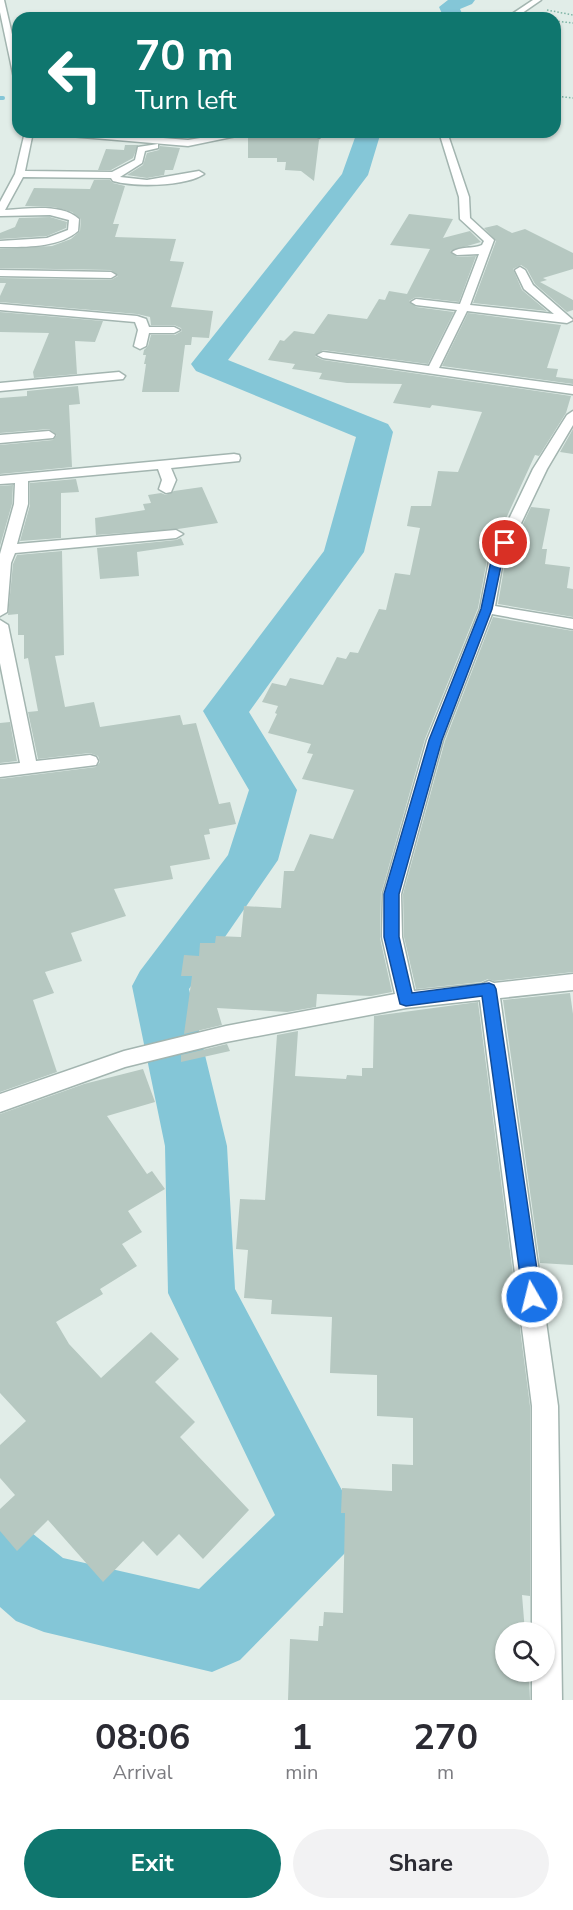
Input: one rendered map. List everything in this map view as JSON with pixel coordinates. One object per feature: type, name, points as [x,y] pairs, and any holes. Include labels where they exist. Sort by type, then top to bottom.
[{"type":"street","points":[[519,12],[538,0]]},
{"type":"street","points":[[1,3],[12,51]]},
{"type":"street","points":[[0,49],[11,47]]},
{"type":"street","points":[[0,244],[42,242],[63,237],[73,231],[74,219],[68,214],[0,212],[4,197],[20,174],[27,138]]},
{"type":"street","points":[[129,138],[189,143],[218,138]]},
{"type":"street","points":[[432,371],[464,307],[489,240],[465,219],[464,197],[445,138]]},
{"type":"street","points":[[20,174],[114,175],[139,161],[141,148],[155,146]]},
{"type":"street","points":[[114,175],[116,179],[123,182],[147,182],[200,174]]},
{"type":"street","points":[[458,252],[477,251],[486,247]]},
{"type":"street","points":[[0,262],[29,263]]},
{"type":"street","points":[[520,270],[528,287],[569,322]]},
{"type":"street","points":[[0,273],[111,275]]},
{"type":"street","points":[[416,302],[569,322]]},
{"type":"street","points":[[0,307],[136,319],[142,321],[144,330],[140,346]]},
{"type":"street","points":[[144,330],[174,330]]},
{"type":"street","points":[[322,355],[573,390]]},
{"type":"street","points":[[0,387],[120,376]]},
{"type":"street","points":[[406,1000],[392,937],[392,894],[435,740],[487,609],[496,561],[540,469],[573,415]]},
{"type":"street","points":[[0,439],[49,435]]},
{"type":"street","points":[[0,480],[234,458]]},
{"type":"street","points":[[163,465],[169,480],[166,489]]},
{"type":"street","points":[[0,612],[4,563],[19,515],[22,478]]},
{"type":"street","points":[[9,549],[176,534]]},
{"type":"street","points":[[487,609],[573,624]]},
{"type":"street","points":[[0,626],[29,767]]},
{"type":"street","points":[[0,771],[90,761]]},
{"type":"street","points":[[0,1102],[124,1059],[226,1034],[406,1000],[489,989],[573,982]]},
{"type":"street","points":[[489,989],[545,1406],[547,1700]]},
{"type":"building","points":[[248,138],[317,138],[319,140],[314,181],[301,171],[285,170],[286,162],[277,162],[277,158],[248,158]]},
{"type":"building","points":[[125,145],[138,145],[133,158],[111,170],[98,170],[106,149],[124,150]]},
{"type":"building","points":[[160,146],[180,148],[173,170],[165,170],[164,175],[147,178],[127,175],[143,165],[147,153],[159,150]]},
{"type":"building","points":[[94,180],[110,180],[125,186],[113,224],[119,224],[115,237],[176,239],[170,261],[184,262],[171,307],[213,311],[209,338],[192,337],[191,345],[185,345],[179,392],[142,392],[146,364],[144,364],[146,355],[143,355],[151,335],[175,335],[182,331],[181,328],[174,325],[151,325],[150,317],[137,314],[0,302],[0,296],[6,283],[0,283],[0,278],[111,280],[118,276],[111,270],[0,268],[0,249],[52,246],[71,239],[80,231],[81,219],[72,212],[54,207],[25,206],[34,188],[90,189]]},
{"type":"building","points":[[409,214],[453,219],[443,238],[470,231],[481,242],[450,251],[457,257],[476,256],[459,302],[416,297],[409,301],[416,307],[454,312],[428,364],[323,350],[315,356],[323,360],[571,396],[566,413],[539,456],[535,455],[487,560],[478,608],[425,739],[381,894],[380,938],[392,992],[371,996],[317,994],[316,1007],[287,1012],[217,1008],[222,1025],[184,1034],[192,976],[181,976],[184,955],[199,956],[200,943],[215,943],[216,936],[241,937],[244,906],[281,908],[284,871],[294,871],[310,834],[333,839],[354,790],[302,779],[313,754],[307,753],[311,744],[268,733],[277,714],[275,713],[278,706],[262,702],[272,683],[286,686],[290,678],[323,685],[337,657],[346,659],[350,652],[358,653],[379,609],[386,610],[395,573],[410,575],[420,528],[407,526],[411,506],[431,506],[438,471],[458,472],[482,412],[432,405],[430,408],[393,403],[402,384],[347,383],[319,379],[322,373],[292,369],[295,364],[268,360],[280,340],[284,341],[294,331],[314,334],[328,314],[367,319],[379,299],[385,300],[389,291],[407,294],[430,249],[390,245]]},
{"type":"building","points":[[50,217],[67,222],[66,228],[47,236],[0,239],[0,233],[15,227],[19,218]]},
{"type":"building","points":[[497,225],[512,233],[525,229],[573,253],[573,269],[543,278],[547,280],[540,282],[573,300],[573,310],[567,312],[535,284],[527,269],[521,265],[513,269],[522,290],[547,311],[473,303],[496,241],[484,228]]},
{"type":"building","points":[[0,312],[103,321],[95,342],[75,341],[77,374],[34,378],[33,372],[49,333],[0,332]]},
{"type":"building","points":[[468,313],[561,325],[547,368],[558,369],[556,377],[573,379],[573,384],[442,366]]},
{"type":"building","points":[[78,386],[80,404],[69,405],[72,467],[0,474],[0,445],[53,440],[57,435],[49,429],[0,433],[0,398],[27,396],[27,391]]},
{"type":"building","points":[[573,429],[573,454],[560,452]]},
{"type":"building","points":[[76,479],[79,492],[61,493],[61,538],[20,541],[30,505],[30,483]]},
{"type":"building","points":[[13,485],[12,504],[0,546],[0,486]]},
{"type":"building","points":[[202,487],[218,523],[178,529],[96,535],[95,518],[145,510],[143,504],[151,503],[148,495],[161,493],[166,495],[174,491]]},
{"type":"building","points":[[531,507],[550,509],[542,549],[547,549],[545,564],[570,567],[567,588],[573,589],[573,617],[498,604],[505,562]]},
{"type":"building","points":[[181,538],[184,545],[137,552],[139,576],[100,579],[97,548]]},
{"type":"building","points":[[62,551],[64,655],[55,656],[65,707],[94,702],[100,727],[180,715],[183,725],[196,723],[219,804],[230,802],[236,824],[209,829],[210,834],[204,835],[210,859],[170,866],[173,879],[114,889],[126,916],[71,933],[82,961],[45,972],[54,993],[33,1000],[57,1072],[0,1092],[0,779],[96,767],[100,762],[98,756],[90,753],[38,759],[28,712],[38,711],[28,658],[24,659],[24,635],[18,635],[18,614],[8,615],[13,564],[17,555]]},
{"type":"building","points":[[493,617],[573,631],[573,972],[494,981],[488,979],[481,982],[416,989],[404,937],[403,894],[445,741]]},
{"type":"building","points":[[10,722],[17,761],[0,763],[0,723]]},
{"type":"building","points":[[570,993],[573,1014],[573,1265],[540,1263],[503,1000]]},
{"type":"building","points":[[478,1002],[530,1406],[530,1596],[522,1595],[524,1622],[495,1622],[495,1682],[529,1682],[530,1700],[288,1700],[290,1639],[318,1641],[319,1626],[323,1626],[324,1612],[343,1613],[345,1513],[341,1513],[342,1488],[392,1491],[392,1464],[413,1465],[413,1418],[377,1416],[377,1375],[330,1373],[332,1317],[271,1314],[272,1300],[244,1298],[248,1250],[236,1249],[240,1199],[265,1200],[277,1035],[298,1031],[295,1076],[346,1079],[347,1075],[362,1076],[362,1068],[373,1068],[374,1016]]},
{"type":"building","points":[[227,1044],[230,1051],[181,1062],[181,1055]]},
{"type":"building","points":[[143,1069],[155,1102],[107,1116],[147,1174],[152,1171],[165,1189],[128,1211],[142,1232],[122,1244],[137,1266],[100,1289],[103,1294],[56,1322],[69,1344],[101,1378],[151,1332],[179,1359],[155,1382],[195,1422],[180,1437],[249,1510],[203,1559],[179,1534],[157,1556],[143,1541],[103,1582],[48,1520],[17,1551],[0,1531],[0,1509],[15,1495],[0,1478],[0,1445],[26,1421],[0,1393],[0,1114],[84,1084]]},
{"type":"waterway","points":[[451,12],[449,7],[465,0]]},
{"type":"waterway","points":[[0,1556],[44,1593],[212,1632],[319,1525],[202,1293],[196,1146],[160,986],[252,860],[273,790],[226,711],[344,552],[375,432],[208,364],[355,175],[367,138]]},
{"type":"route","points":[[505,543],[496,561],[487,609],[435,740],[392,894],[392,937],[406,1000],[489,989],[532,1297]]}]
